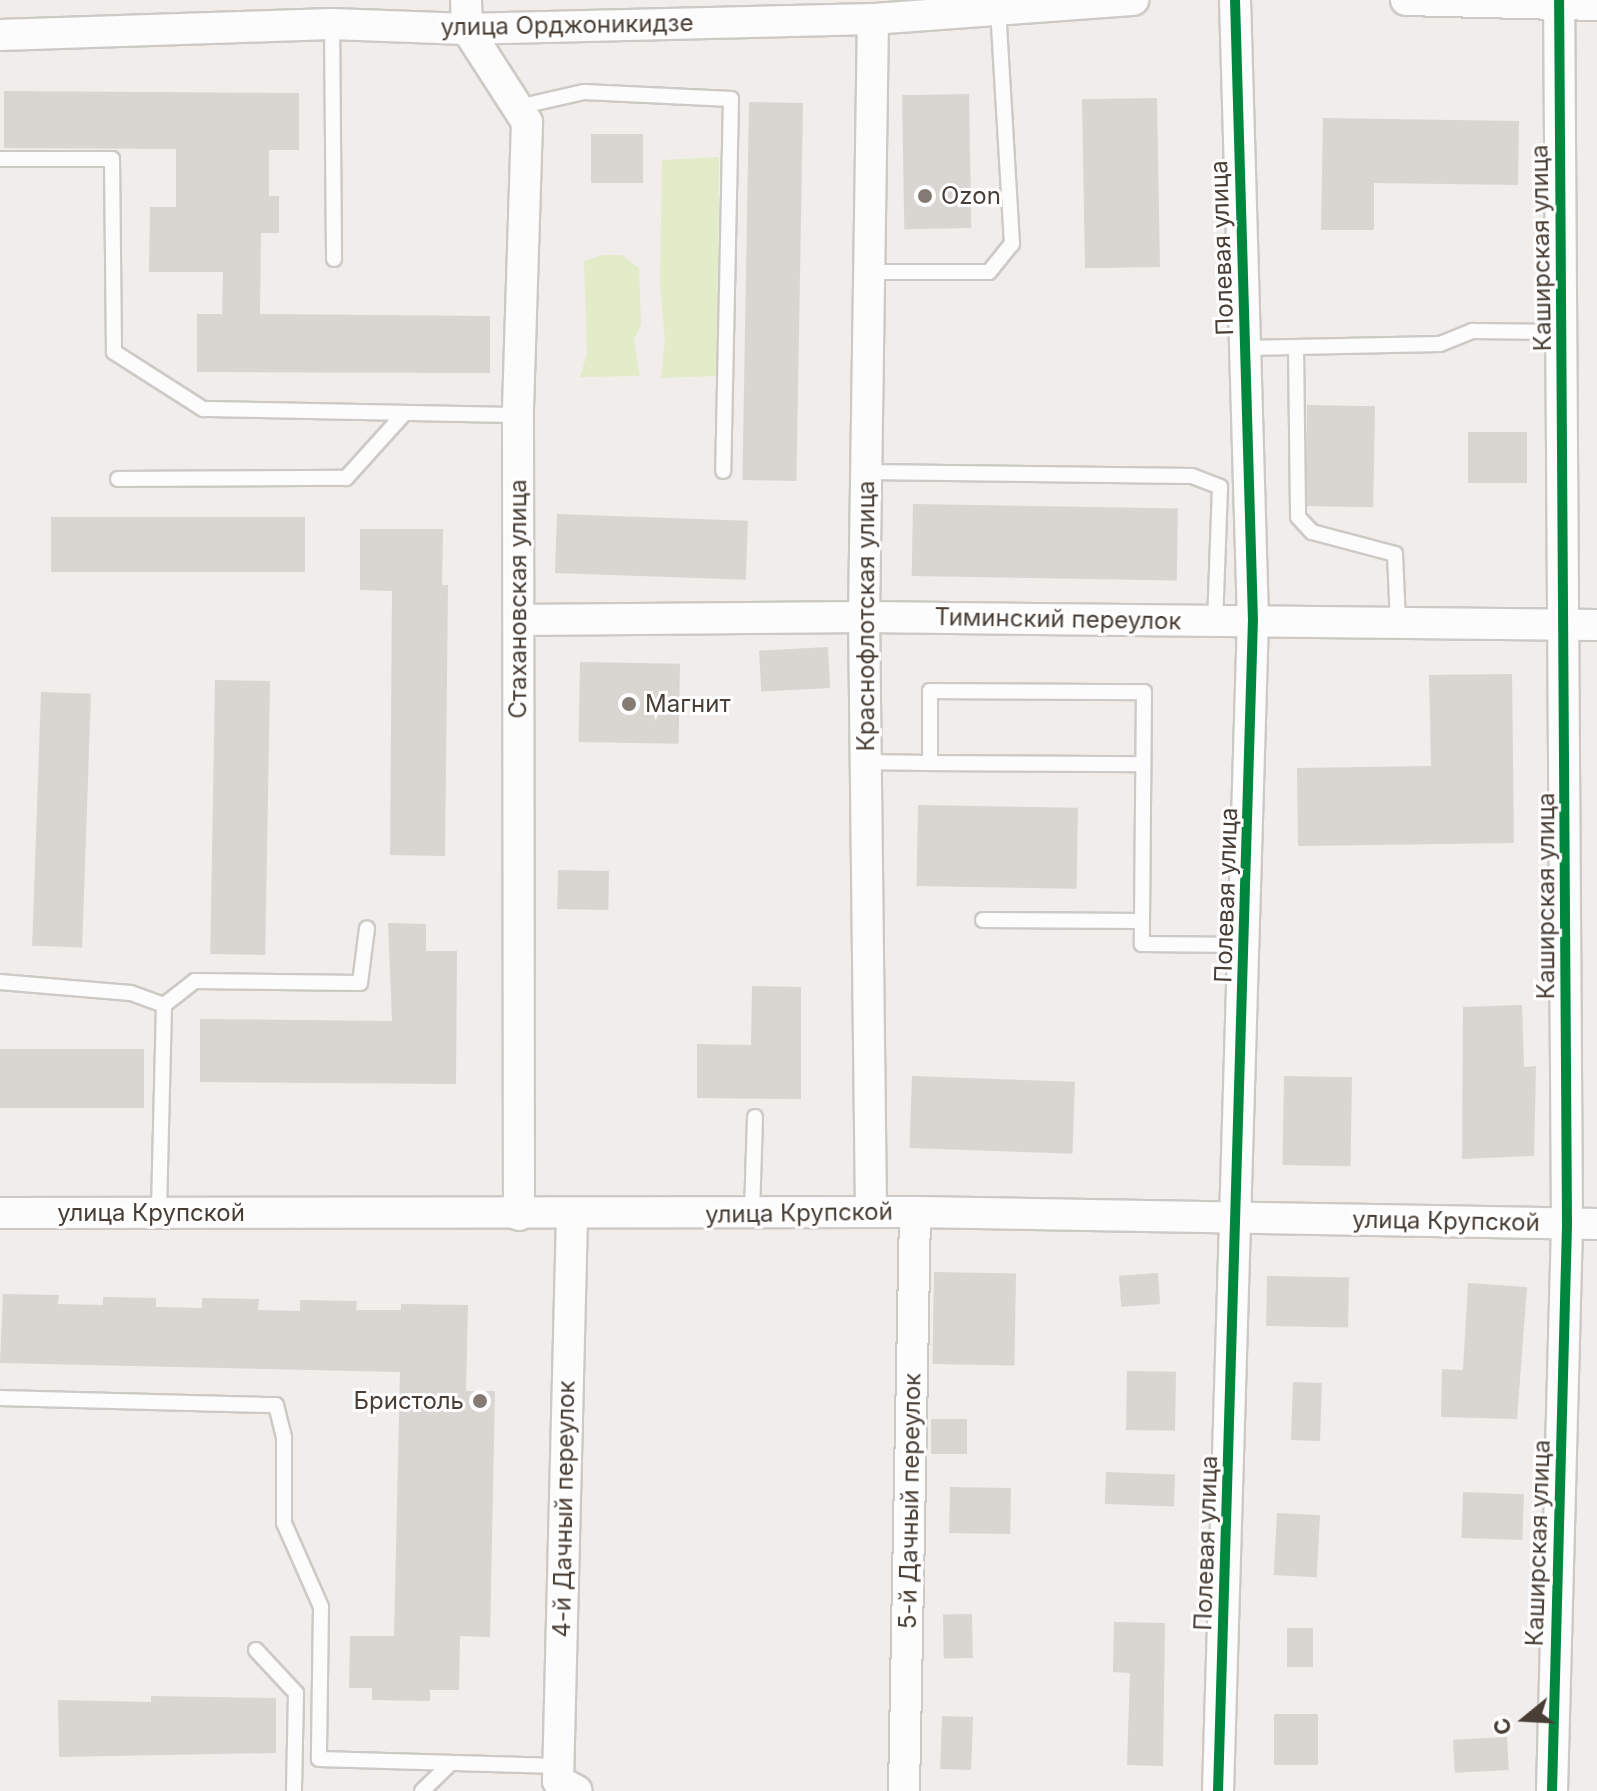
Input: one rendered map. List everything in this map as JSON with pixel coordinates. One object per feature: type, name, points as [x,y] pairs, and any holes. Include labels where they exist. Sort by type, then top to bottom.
[{"type":"street","name":"улица Орджоникидзе","points":[[0,35],[332,24],[466,14],[842,10],[873,19],[1133,0]]},
{"type":"street","name":"Полевая улица","points":[[1218,1791],[1253,621],[1235,0]]},
{"type":"street","points":[[1406,0],[1597,5]]},
{"type":"street","name":"Каширская улица","points":[[1552,1791],[1567,1224],[1565,626],[1558,3]]},
{"type":"street","name":"Стахановская улица","points":[[466,14],[527,122],[518,415],[519,1215]]},
{"type":"street","name":"Краснофлотская улица","points":[[871,1212],[864,617],[873,19]]},
{"type":"street","name":"Тиминский переулок","points":[[519,620],[864,617],[1597,625]]},
{"type":"street","name":"улица Крупской","points":[[0,1213],[572,1216],[915,1212],[1597,1224]]},
{"type":"street","name":"5-й Дачный переулок","points":[[904,1791],[915,1212]]},
{"type":"street","name":"4-й Дачный переулок","points":[[558,1766],[572,1216]]},
{"type":"street","points":[[558,1766],[558,1781],[577,1791]]},
{"type":"lane","points":[[869,272],[989,272],[1012,244],[998,10]]},
{"type":"lane","points":[[332,24],[334,259]]},
{"type":"lane","points":[[517,107],[584,92],[731,99],[723,471]]},
{"type":"lane","points":[[0,159],[112,159],[114,352],[203,409],[402,416],[518,415]]},
{"type":"lane","points":[[1245,348],[1440,344],[1472,331],[1562,332]]},
{"type":"lane","points":[[1296,347],[1298,517],[1312,532],[1395,554],[1398,623]]},
{"type":"lane","points":[[118,479],[346,478],[402,416]]},
{"type":"lane","points":[[866,472],[1192,476],[1220,487],[1215,621]]},
{"type":"lane","points":[[930,763],[930,691],[1144,692],[1142,944],[1244,945]]},
{"type":"lane","points":[[866,762],[1143,764]]},
{"type":"lane","points":[[983,920],[1142,921]]},
{"type":"lane","points":[[164,1005],[195,981],[360,983],[367,928]]},
{"type":"lane","points":[[0,982],[131,993],[164,1005]]},
{"type":"lane","points":[[159,1213],[164,1005]]},
{"type":"lane","points":[[752,1214],[755,1117]]},
{"type":"lane","points":[[0,1398],[276,1405],[284,1438],[284,1523],[321,1607],[319,1759],[558,1766]]},
{"type":"lane","points":[[256,1650],[296,1693],[294,1791]]},
{"type":"lane","points":[[422,1791],[451,1763]]},
{"type":"green space","points":[[719,157],[718,376],[661,378],[665,341],[660,283],[662,160]]},
{"type":"green space","points":[[603,255],[622,255],[639,268],[641,324],[634,340],[640,376],[580,377],[587,354],[584,261]]},
{"type":"building","points":[[4,91],[299,93],[299,150],[269,150],[269,196],[279,196],[279,233],[261,233],[260,314],[490,316],[490,373],[197,372],[197,314],[222,314],[223,272],[149,272],[150,207],[176,207],[176,149],[4,148]]},
{"type":"building","points":[[969,94],[971,228],[904,229],[902,95]]},
{"type":"building","points":[[1157,98],[1160,267],[1085,268],[1082,99]]},
{"type":"building","points":[[749,102],[803,103],[796,481],[742,480]]},
{"type":"building","points":[[1323,118],[1519,121],[1518,185],[1374,183],[1374,230],[1321,230]]},
{"type":"building","points":[[591,134],[643,134],[643,183],[591,183]]},
{"type":"building","points":[[1307,405],[1375,406],[1373,507],[1305,506]]},
{"type":"building","points":[[1468,432],[1527,432],[1527,483],[1468,483]]},
{"type":"building","points":[[913,504],[1178,509],[1177,581],[912,576]]},
{"type":"building","points":[[557,514],[748,521],[746,580],[555,573]]},
{"type":"building","points":[[51,517],[305,517],[305,572],[51,572]]},
{"type":"building","points":[[360,529],[443,529],[442,585],[448,585],[445,856],[390,855],[392,591],[360,590]]},
{"type":"building","points":[[828,647],[830,688],[761,692],[759,651]]},
{"type":"building","points":[[580,662],[680,664],[679,744],[579,742]]},
{"type":"building","points":[[1512,674],[1514,843],[1298,846],[1297,768],[1431,766],[1429,675]]},
{"type":"building","points":[[215,680],[270,681],[265,955],[210,954]]},
{"type":"building","points":[[41,692],[91,694],[82,948],[32,946]]},
{"type":"building","points":[[918,805],[1078,808],[1077,889],[917,886]]},
{"type":"building","points":[[558,870],[609,871],[608,910],[557,909]]},
{"type":"building","points":[[388,923],[426,924],[426,951],[457,951],[456,1084],[200,1082],[200,1019],[392,1021]]},
{"type":"building","points":[[752,986],[801,987],[801,1099],[697,1098],[697,1044],[751,1045]]},
{"type":"building","points":[[1522,1005],[1524,1067],[1536,1066],[1534,1156],[1462,1159],[1463,1007]]},
{"type":"building","points":[[0,1049],[144,1049],[144,1108],[0,1108]]},
{"type":"building","points":[[912,1076],[1075,1082],[1072,1154],[909,1148]]},
{"type":"building","points":[[1284,1076],[1352,1077],[1350,1166],[1282,1165]]},
{"type":"building","points":[[934,1272],[1016,1273],[1014,1365],[932,1364]]},
{"type":"building","points":[[1158,1273],[1160,1304],[1121,1307],[1119,1276]]},
{"type":"building","points":[[1267,1276],[1349,1277],[1348,1327],[1266,1326]]},
{"type":"building","points":[[1468,1283],[1527,1287],[1517,1419],[1441,1417],[1442,1369],[1463,1370]]},
{"type":"building","points":[[3,1294],[59,1295],[58,1304],[103,1305],[103,1297],[156,1298],[156,1307],[202,1308],[202,1298],[259,1299],[258,1310],[300,1311],[300,1300],[357,1301],[356,1310],[401,1310],[401,1304],[468,1305],[466,1391],[495,1391],[490,1637],[460,1636],[459,1690],[430,1690],[430,1701],[372,1700],[372,1688],[349,1688],[350,1636],[394,1636],[400,1372],[0,1363]]},
{"type":"building","points":[[1127,1371],[1176,1372],[1175,1431],[1126,1430]]},
{"type":"building","points":[[1293,1382],[1322,1383],[1320,1441],[1291,1440]]},
{"type":"building","points":[[931,1419],[967,1419],[967,1454],[931,1454]]},
{"type":"building","points":[[1106,1472],[1175,1474],[1174,1506],[1105,1504]]},
{"type":"building","points":[[950,1487],[1011,1488],[1010,1534],[949,1533]]},
{"type":"building","points":[[1463,1492],[1524,1494],[1522,1540],[1461,1538]]},
{"type":"building","points":[[1277,1513],[1320,1515],[1317,1577],[1274,1575]]},
{"type":"building","points":[[972,1614],[973,1658],[944,1658],[943,1615]]},
{"type":"building","points":[[1114,1622],[1165,1623],[1163,1766],[1127,1765],[1130,1673],[1113,1672]]},
{"type":"building","points":[[1287,1628],[1313,1628],[1313,1667],[1287,1667]]},
{"type":"building","points":[[151,1696],[276,1698],[276,1753],[59,1757],[58,1700],[151,1702]]},
{"type":"building","points":[[1274,1714],[1318,1714],[1318,1765],[1274,1765]]},
{"type":"building","points":[[942,1716],[973,1717],[971,1770],[940,1769]]},
{"type":"building","points":[[1507,1737],[1509,1770],[1455,1773],[1453,1740]]},
{"type":"cycle path","points":[[1218,1791],[1253,621],[1235,0]]},
{"type":"cycle path","points":[[1552,1791],[1567,1224],[1559,0]]},
{"type":"place","name":"Ozon","points":[[925,196]]},
{"type":"place","name":"Магнит","points":[[629,704]]},
{"type":"place","name":"Бристоль","points":[[480,1401]]}]
